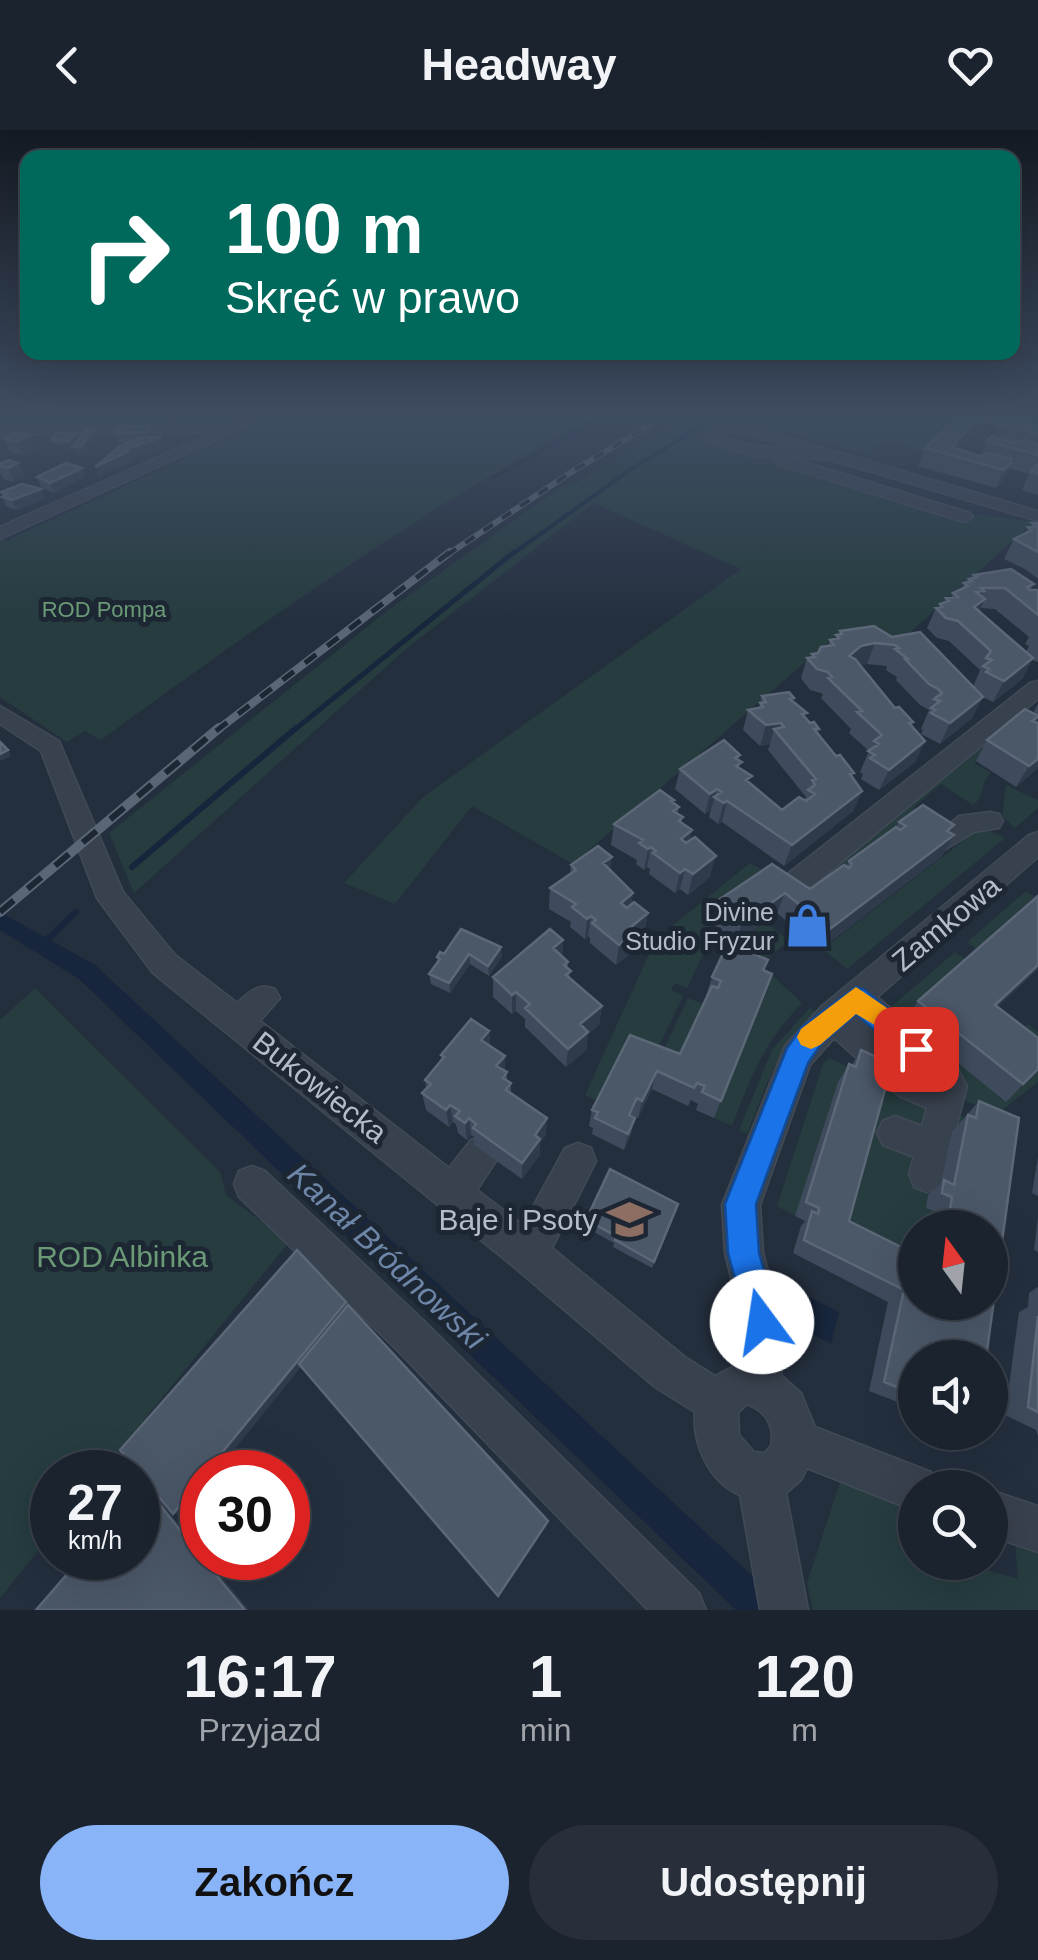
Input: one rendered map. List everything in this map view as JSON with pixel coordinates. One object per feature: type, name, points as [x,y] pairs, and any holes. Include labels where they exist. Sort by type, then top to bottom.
[{"type":"street","points":[[0,534],[113,485]]},
{"type":"street","points":[[861,485],[964,516]]},
{"type":"street","points":[[951,485],[1038,516]]},
{"type":"street","points":[[795,884],[1038,688]]},
{"type":"street","name":"Bukowiecka","points":[[0,713],[50,747],[102,880],[118,910],[164,964],[252,1010],[452,1193],[670,1372],[719,1402]]},
{"type":"street","points":[[944,840],[968,823],[990,821]]},
{"type":"street","name":"Zamkowa","points":[[760,1385],[762,1322],[744,1253],[740,1204],[796,1056],[844,1007],[1036,847]]},
{"type":"street","points":[[844,1007],[911,1084],[926,1093]]},
{"type":"street","points":[[844,1007],[942,1071],[950,1086],[930,1160],[895,1133]]},
{"type":"street","points":[[452,1193],[484,1152]]},
{"type":"street","points":[[528,1253],[578,1161]]},
{"type":"street","points":[[252,1184],[409,1334],[682,1610]]},
{"type":"street","points":[[736,1385],[760,1385],[786,1406],[796,1441],[785,1468],[760,1478],[745,1474],[722,1450],[715,1416],[719,1402],[736,1385]]},
{"type":"street","points":[[796,1441],[898,1481]]},
{"type":"street","points":[[760,1478],[784,1610]]},
{"type":"street","points":[[1008,1519],[1038,1529]]},
{"type":"green space","name":"ROD Pompa","points":[[127,485],[474,485],[342,570],[101,740],[85,731],[67,742],[0,697],[0,539],[8,540]]},
{"type":"green space","points":[[878,485],[901,489],[968,513],[1034,522],[889,651],[842,630],[573,864],[472,806],[395,904],[344,883],[423,797],[741,569],[594,503],[406,649],[134,893],[109,833],[387,611],[562,486]]},
{"type":"green space","points":[[1012,720],[1013,730],[974,763],[991,773],[977,802],[973,805],[941,784],[913,808],[943,828],[883,839],[797,900],[767,876],[702,920],[714,932],[687,988],[675,983],[671,990],[683,996],[656,1052],[601,1103],[585,1095],[656,939],[750,863],[801,890]]},
{"type":"green space","points":[[1006,785],[1038,800],[1038,808],[1015,828],[1002,816]]},
{"type":"green space","points":[[981,827],[1005,838],[847,969],[823,949]]},
{"type":"green space","points":[[1026,891],[1038,899],[981,953],[967,942]]},
{"type":"green space","points":[[766,922],[789,941],[759,964],[735,943]]},
{"type":"green space","points":[[955,952],[970,963],[1010,1041],[1028,1024],[1038,1032],[1038,1082],[997,1114],[955,1096],[885,1012]]},
{"type":"green space","points":[[773,976],[802,1003],[760,1060],[732,1126],[714,1118]]},
{"type":"green space","name":"ROD Albinka","points":[[35,988],[220,1172],[226,1195],[289,1242],[120,1450],[30,1450],[30,1561],[0,1598],[0,1020]]},
{"type":"green space","points":[[688,998],[706,1005],[679,1063],[661,1055]]},
{"type":"green space","points":[[810,1008],[816,1013],[782,1053],[747,1134],[739,1130],[772,1050]]},
{"type":"green space","points":[[829,1058],[850,1068],[796,1216],[777,1206],[823,1064]]},
{"type":"green space","points":[[880,1081],[966,1118],[941,1210],[898,1210],[898,1267],[837,1237]]},
{"type":"green space","points":[[840,1482],[898,1504],[898,1580],[1018,1579],[1015,1542],[1038,1549],[1038,1610],[813,1610],[807,1583]]},
{"type":"water","points":[[807,1296],[839,1312],[831,1344],[799,1327]]},
{"type":"building","points":[[19,485],[41,489],[12,500],[2,497],[7,494],[1,492]]},
{"type":"building","points":[[1032,523],[1038,523],[1038,552],[1014,539],[1032,530],[1028,527],[1036,526]]},
{"type":"building","points":[[1011,569],[1034,584],[1027,587],[1030,590],[1038,590],[1038,615],[1005,588],[981,588],[984,591],[976,592],[985,599],[974,607],[1033,658],[1004,681],[986,672],[989,669],[983,666],[992,660],[986,658],[991,651],[958,621],[946,618],[936,608],[949,601],[946,598],[958,597],[953,593],[968,586],[964,583],[977,577],[974,575]]},
{"type":"building","points":[[874,626],[892,637],[920,632],[983,697],[950,723],[931,713],[940,701],[934,699],[942,693],[895,649],[899,648],[875,643],[861,646],[849,656],[895,708],[899,707],[913,722],[909,723],[925,741],[889,770],[870,758],[875,755],[868,751],[879,744],[874,741],[882,735],[857,712],[862,711],[828,678],[832,677],[828,672],[817,669],[807,658],[815,657],[812,654],[821,647],[834,645],[830,640],[839,638],[836,635],[842,634],[840,631]]},
{"type":"building","points":[[789,692],[794,698],[790,699],[807,713],[802,714],[819,729],[814,729],[854,773],[850,774],[862,791],[792,845],[727,801],[714,797],[722,792],[717,789],[710,794],[680,769],[724,740],[740,755],[735,758],[742,762],[736,766],[752,776],[746,780],[782,810],[799,797],[806,801],[815,794],[808,790],[816,779],[774,729],[784,727],[781,723],[766,725],[748,710],[763,707],[760,703],[766,702],[762,696]]},
{"type":"building","points":[[1025,709],[1038,716],[1032,721],[1038,723],[1038,759],[1029,766],[987,740]]},
{"type":"building","points":[[660,790],[674,800],[671,801],[679,807],[673,811],[683,817],[679,821],[692,830],[681,839],[686,843],[695,837],[716,856],[693,874],[685,869],[680,873],[653,853],[656,851],[651,847],[639,843],[643,840],[614,824]]},
{"type":"building","points":[[923,805],[954,825],[947,831],[954,835],[830,929],[817,919],[821,916],[815,911],[811,914],[785,893],[742,924],[720,905],[720,899],[772,864],[810,889],[844,865],[849,868],[849,861],[896,827],[900,830],[906,826],[899,822]]},
{"type":"building","points":[[598,846],[612,857],[603,863],[633,893],[621,903],[627,908],[634,902],[648,913],[631,927],[637,931],[619,945],[592,923],[596,920],[591,916],[587,919],[572,907],[576,904],[550,888],[576,870],[571,865]]},
{"type":"building","points":[[1038,896],[1038,965],[995,1005],[1038,1038],[1038,1069],[1023,1084],[918,1001]]},
{"type":"building","points":[[461,929],[501,947],[488,966],[469,954],[449,983],[429,974],[440,959],[440,952],[444,954]]},
{"type":"building","points":[[550,929],[563,940],[553,948],[568,962],[564,965],[571,971],[566,975],[602,1006],[580,1024],[588,1032],[568,1049],[525,1008],[530,1004],[516,992],[512,995],[493,977]]},
{"type":"building","points":[[728,943],[768,960],[763,970],[772,974],[721,1101],[702,1092],[705,1086],[697,1083],[694,1088],[657,1071],[642,1101],[637,1098],[633,1106],[629,1115],[635,1118],[628,1134],[595,1118],[598,1112],[592,1110],[630,1035],[680,1054],[712,986],[718,988],[721,981],[712,977]]},
{"type":"building","points":[[471,1019],[489,1031],[481,1040],[505,1056],[496,1066],[507,1072],[503,1078],[511,1083],[506,1090],[547,1118],[535,1135],[540,1139],[522,1163],[473,1128],[476,1124],[469,1118],[465,1123],[455,1116],[460,1111],[450,1105],[446,1110],[422,1093],[431,1084],[425,1080],[444,1057],[441,1055]]},
{"type":"building","points":[[861,1050],[892,1064],[849,1221],[898,1246],[898,1287],[804,1240],[812,1211],[818,1214],[819,1208],[806,1202],[849,1064],[856,1067]]},
{"type":"building","points":[[979,1101],[1019,1118],[1006,1210],[950,1210],[952,1197],[942,1193],[944,1180],[954,1185],[968,1115],[976,1118]]},
{"type":"building","name":"Baje i Psoty","points":[[610,1169],[678,1204],[654,1262],[586,1220]]},
{"type":"building","points":[[297,1250],[346,1302],[224,1450],[180,1450],[180,1505],[173,1514],[160,1498],[160,1450],[120,1450]]},
{"type":"building","points":[[348,1305],[548,1521],[498,1596],[299,1364]]},
{"type":"building","points":[[1038,1316],[1038,1412],[1028,1407]]},
{"type":"building","points":[[898,1318],[991,1320],[988,1340],[898,1340],[898,1387],[884,1382]]},
{"type":"building","points":[[160,1505],[180,1530],[180,1580],[220,1580],[245,1610],[36,1610],[62,1580],[160,1580]]},
{"type":"waterway","points":[[511,555],[609,485]]},
{"type":"waterway","points":[[293,731],[514,552]]},
{"type":"waterway","points":[[132,867],[296,728]]},
{"type":"waterway","points":[[44,943],[76,912]]},
{"type":"waterway","name":"Kanał Bródnowski","points":[[0,920],[87,972],[762,1610]]},
{"type":"railway","points":[[447,555],[552,485]]},
{"type":"railway","points":[[216,731],[450,552]]},
{"type":"railway","points":[[0,912],[219,728]]},
{"type":"slow traffic","points":[[811,1037],[856,998],[878,1016]]},
{"type":"place","name":"Divine Studio Fryzur","points":[[807,926]]},
{"type":"place","name":"Baje i Psoty","points":[[630,1219]]},
{"type":"route","points":[[762,1322],[744,1253],[740,1204],[796,1056],[812,1036],[856,998],[916,1049]]}]
